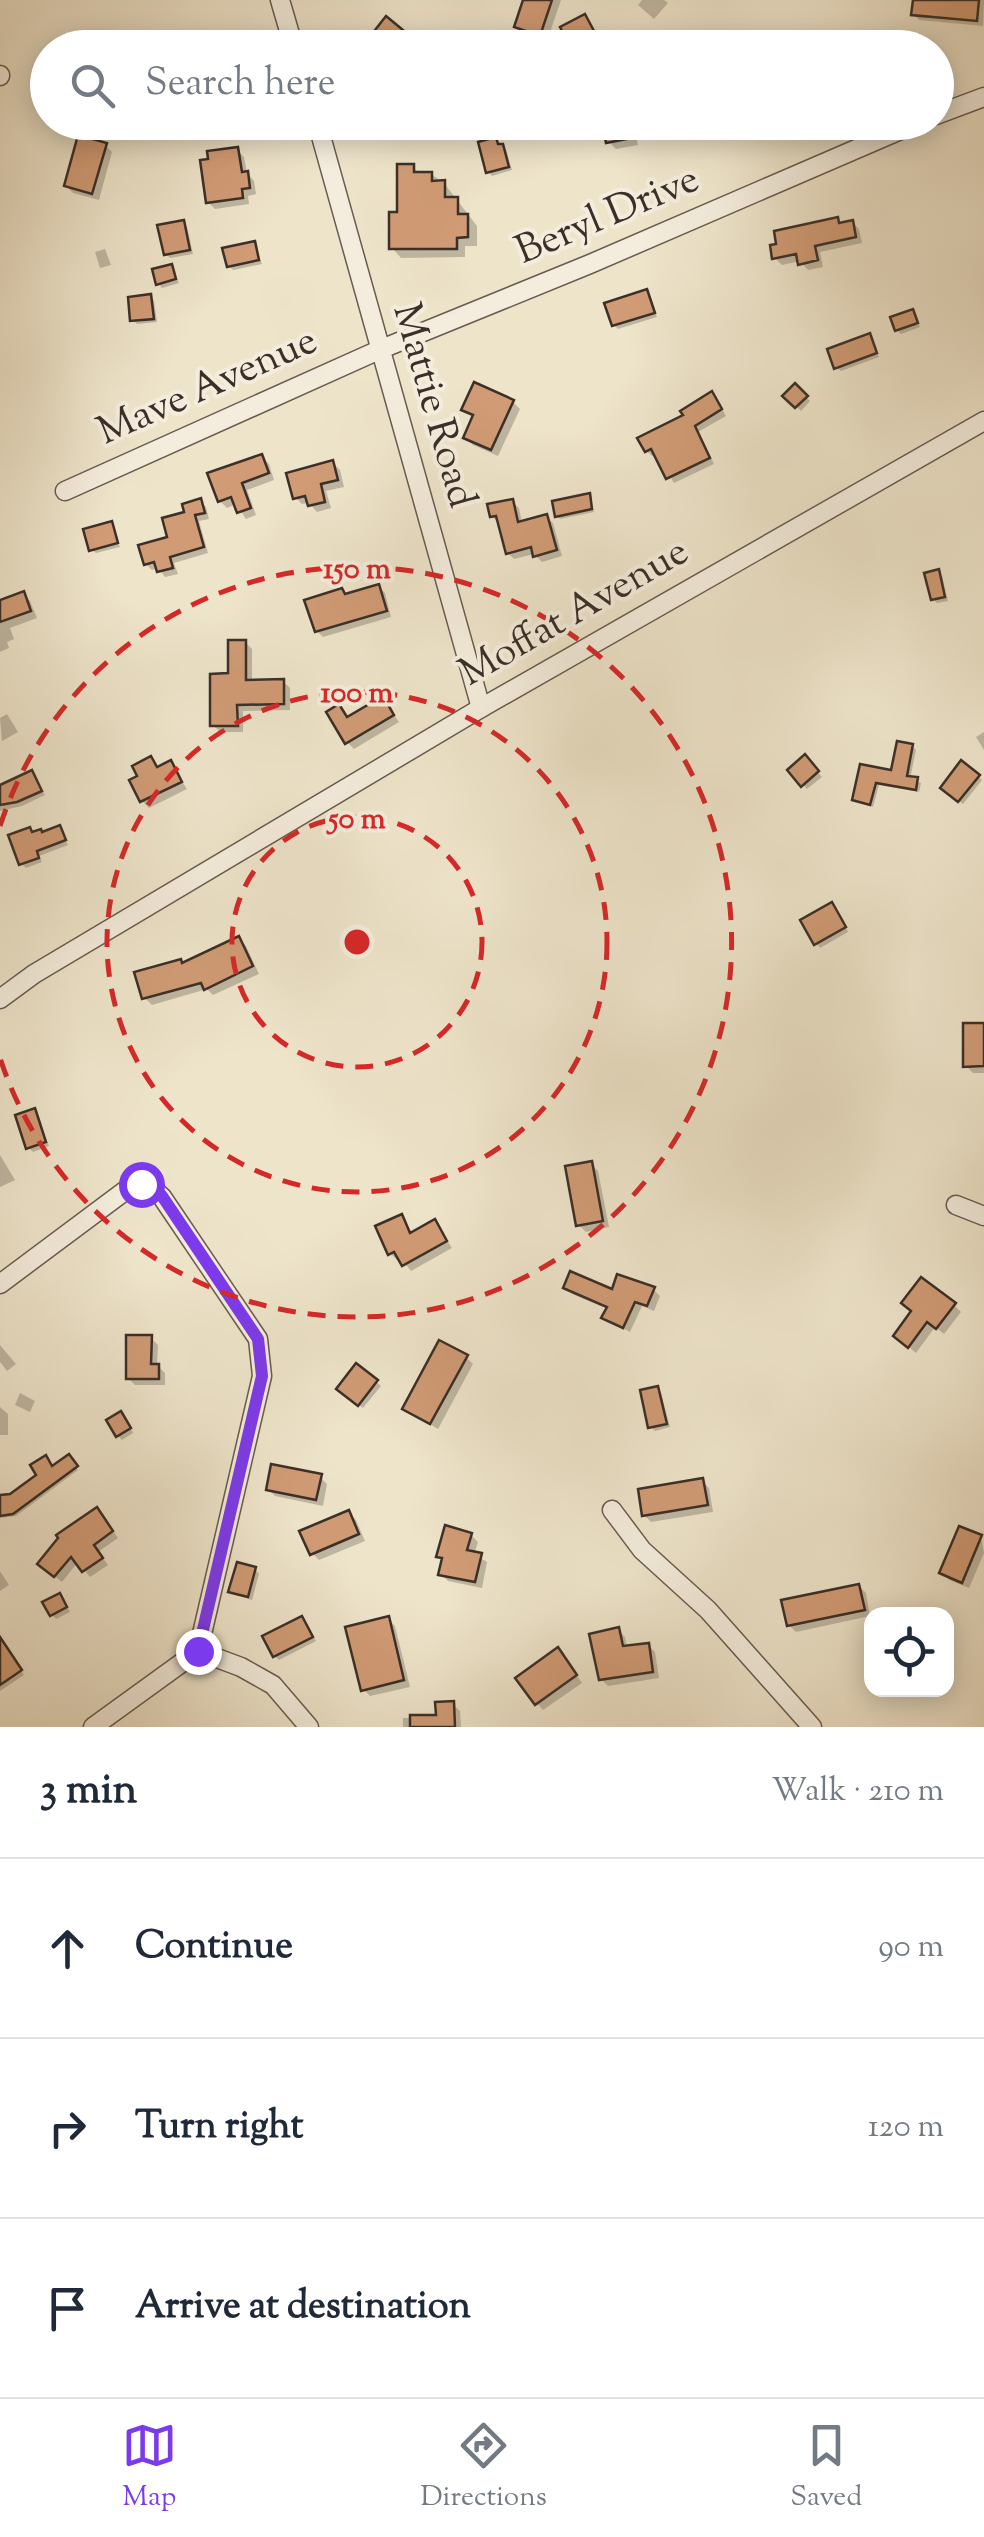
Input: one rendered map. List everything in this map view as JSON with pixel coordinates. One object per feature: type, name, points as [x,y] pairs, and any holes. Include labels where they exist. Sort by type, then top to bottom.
[{"type":"street","points":[[280,0],[289,30]]},
{"type":"street","points":[[954,108],[984,97]]},
{"type":"street","name":"Mattie Road","points":[[322,140],[481,708]]},
{"type":"street","name":"Beryl Drive","points":[[380,350],[876,140]]},
{"type":"street","name":"Mave Avenue","points":[[65,491],[380,350]]},
{"type":"street","name":"Moffat Avenue","points":[[0,999],[50,964],[481,708],[984,421]]},
{"type":"street","points":[[0,1284],[126,1190],[141,1184],[155,1189],[258,1339],[262,1357],[262,1376],[198,1651],[93,1727]]},
{"type":"street","points":[[956,1204],[984,1216]]},
{"type":"street","points":[[612,1510],[642,1550],[708,1610],[812,1727]]},
{"type":"street","points":[[198,1651],[241,1667],[273,1685],[308,1727]]},
{"type":"building","points":[[523,0],[552,0],[542,30],[514,27]]},
{"type":"building","points":[[913,0],[979,0],[977,21],[911,15]]},
{"type":"building","points":[[585,14],[593,30],[562,30],[560,27]]},
{"type":"building","points":[[386,16],[403,30],[375,30]]},
{"type":"building","points":[[77,140],[107,143],[92,194],[64,186]]},
{"type":"building","points":[[497,140],[503,144],[509,167],[486,173],[478,142]]},
{"type":"building","points":[[238,147],[242,172],[248,171],[250,188],[242,189],[243,198],[206,203],[200,160],[208,159],[207,151]]},
{"type":"building","points":[[397,164],[414,164],[414,172],[432,172],[432,181],[445,180],[445,197],[458,197],[458,214],[468,214],[468,237],[457,238],[457,249],[389,249],[389,212],[397,212]]},
{"type":"building","points":[[838,217],[839,223],[853,220],[856,237],[815,246],[818,260],[798,265],[796,254],[772,259],[774,231]]},
{"type":"building","points":[[184,220],[190,250],[164,255],[157,225]]},
{"type":"building","points":[[255,241],[259,260],[227,267],[222,248]]},
{"type":"building","points":[[172,264],[176,279],[156,285],[152,269]]},
{"type":"building","points":[[647,289],[655,313],[612,326],[604,303]]},
{"type":"building","points":[[151,294],[154,319],[130,321],[128,297]]},
{"type":"building","points":[[913,309],[918,323],[895,331],[890,317]]},
{"type":"building","points":[[870,333],[877,353],[834,369],[827,349]]},
{"type":"building","points":[[474,382],[514,400],[491,450],[463,438],[473,415],[461,410]]},
{"type":"building","points":[[795,383],[808,396],[795,408],[782,396]]},
{"type":"building","points":[[712,391],[722,409],[695,426],[710,458],[666,479],[651,449],[645,452],[637,438],[683,415],[680,411]]},
{"type":"building","points":[[262,454],[269,473],[242,483],[251,508],[237,513],[231,497],[218,502],[207,473]]},
{"type":"building","points":[[333,460],[338,480],[321,484],[325,502],[308,506],[305,496],[293,499],[286,473]]},
{"type":"building","points":[[590,493],[592,509],[555,517],[552,501]]},
{"type":"building","points":[[201,498],[205,513],[195,515],[204,547],[170,557],[173,568],[157,572],[154,562],[144,565],[138,545],[167,537],[162,518],[184,512],[182,504]]},
{"type":"building","points":[[513,499],[518,522],[547,514],[557,550],[533,557],[531,547],[506,554],[496,516],[490,517],[487,504]]},
{"type":"building","points":[[112,521],[118,543],[89,551],[83,529]]},
{"type":"building","points":[[939,569],[945,597],[931,600],[924,573]]},
{"type":"building","points":[[379,584],[387,611],[315,632],[304,600],[342,588],[345,594]]},
{"type":"building","points":[[24,591],[31,611],[0,622],[0,600]]},
{"type":"building","points":[[228,640],[246,640],[246,680],[284,679],[284,704],[237,705],[238,726],[210,726],[210,674],[228,673]]},
{"type":"building","points":[[383,696],[394,715],[345,744],[326,712],[339,704],[347,717]]},
{"type":"building","points":[[897,741],[913,744],[907,776],[918,777],[916,790],[876,783],[870,805],[852,800],[860,764],[891,770]]},
{"type":"building","points":[[805,754],[819,771],[801,787],[787,770]]},
{"type":"building","points":[[151,756],[157,767],[171,760],[182,782],[140,802],[129,780],[137,776],[132,766]]},
{"type":"building","points":[[961,760],[980,775],[958,802],[940,788]]},
{"type":"building","points":[[32,770],[42,791],[0,805],[0,785]]},
{"type":"building","points":[[60,825],[66,840],[37,851],[39,858],[19,865],[8,835],[30,827],[32,832],[42,832]]},
{"type":"building","points":[[832,902],[846,927],[814,945],[800,920]]},
{"type":"building","points":[[239,936],[253,966],[204,990],[201,983],[142,999],[134,972],[181,959],[182,963]]},
{"type":"building","points":[[963,1023],[984,1023],[984,1066],[963,1067]]},
{"type":"building","points":[[35,1108],[46,1142],[26,1149],[15,1115]]},
{"type":"building","points":[[592,1161],[603,1221],[576,1226],[565,1166]]},
{"type":"building","points":[[402,1214],[410,1233],[435,1219],[447,1241],[402,1266],[394,1252],[388,1255],[375,1226]]},
{"type":"building","points":[[570,1271],[612,1289],[617,1274],[655,1287],[647,1306],[635,1302],[623,1328],[601,1318],[607,1307],[563,1288]]},
{"type":"building","points":[[921,1277],[956,1303],[936,1329],[927,1322],[908,1348],[893,1336],[911,1311],[901,1303]]},
{"type":"building","points":[[126,1335],[152,1335],[151,1364],[159,1364],[159,1379],[126,1379]]},
{"type":"building","points":[[439,1340],[468,1355],[430,1424],[402,1409]]},
{"type":"building","points":[[356,1363],[378,1380],[358,1406],[336,1389]]},
{"type":"building","points":[[658,1386],[667,1424],[648,1428],[640,1390]]},
{"type":"building","points":[[121,1411],[131,1428],[116,1437],[106,1420]]},
{"type":"building","points":[[69,1454],[78,1466],[13,1514],[0,1516],[0,1495],[10,1494],[36,1475],[30,1465],[46,1455],[52,1466]]},
{"type":"building","points":[[271,1464],[322,1474],[316,1500],[266,1490]]},
{"type":"building","points":[[703,1478],[708,1505],[642,1516],[638,1489]]},
{"type":"building","points":[[97,1507],[113,1531],[94,1545],[103,1558],[82,1572],[71,1557],[54,1577],[37,1564],[58,1538],[56,1535]]},
{"type":"building","points":[[349,1510],[359,1534],[310,1555],[299,1531]]},
{"type":"building","points":[[445,1525],[472,1533],[467,1550],[482,1553],[475,1582],[438,1575],[442,1558],[436,1557]]},
{"type":"building","points":[[959,1526],[982,1535],[962,1583],[939,1573]]},
{"type":"building","points":[[237,1562],[256,1567],[248,1597],[228,1592]]},
{"type":"building","points":[[859,1584],[864,1610],[787,1626],[781,1600]]},
{"type":"building","points":[[60,1593],[67,1607],[50,1616],[42,1602]]},
{"type":"building","points":[[302,1616],[313,1637],[273,1657],[262,1636]]},
{"type":"building","points":[[389,1616],[404,1680],[361,1691],[345,1627]]},
{"type":"building","points":[[619,1627],[623,1646],[649,1643],[653,1672],[599,1680],[589,1634]]},
{"type":"building","points":[[0,1637],[22,1670],[0,1685]]},
{"type":"building","points":[[558,1647],[577,1675],[535,1705],[515,1678]]},
{"type":"building","points":[[454,1701],[455,1727],[410,1727],[410,1715],[436,1715],[435,1702]]},
{"type":"route","points":[[141,1184],[149,1185],[162,1196],[258,1339],[262,1357],[262,1376],[198,1651]]}]
